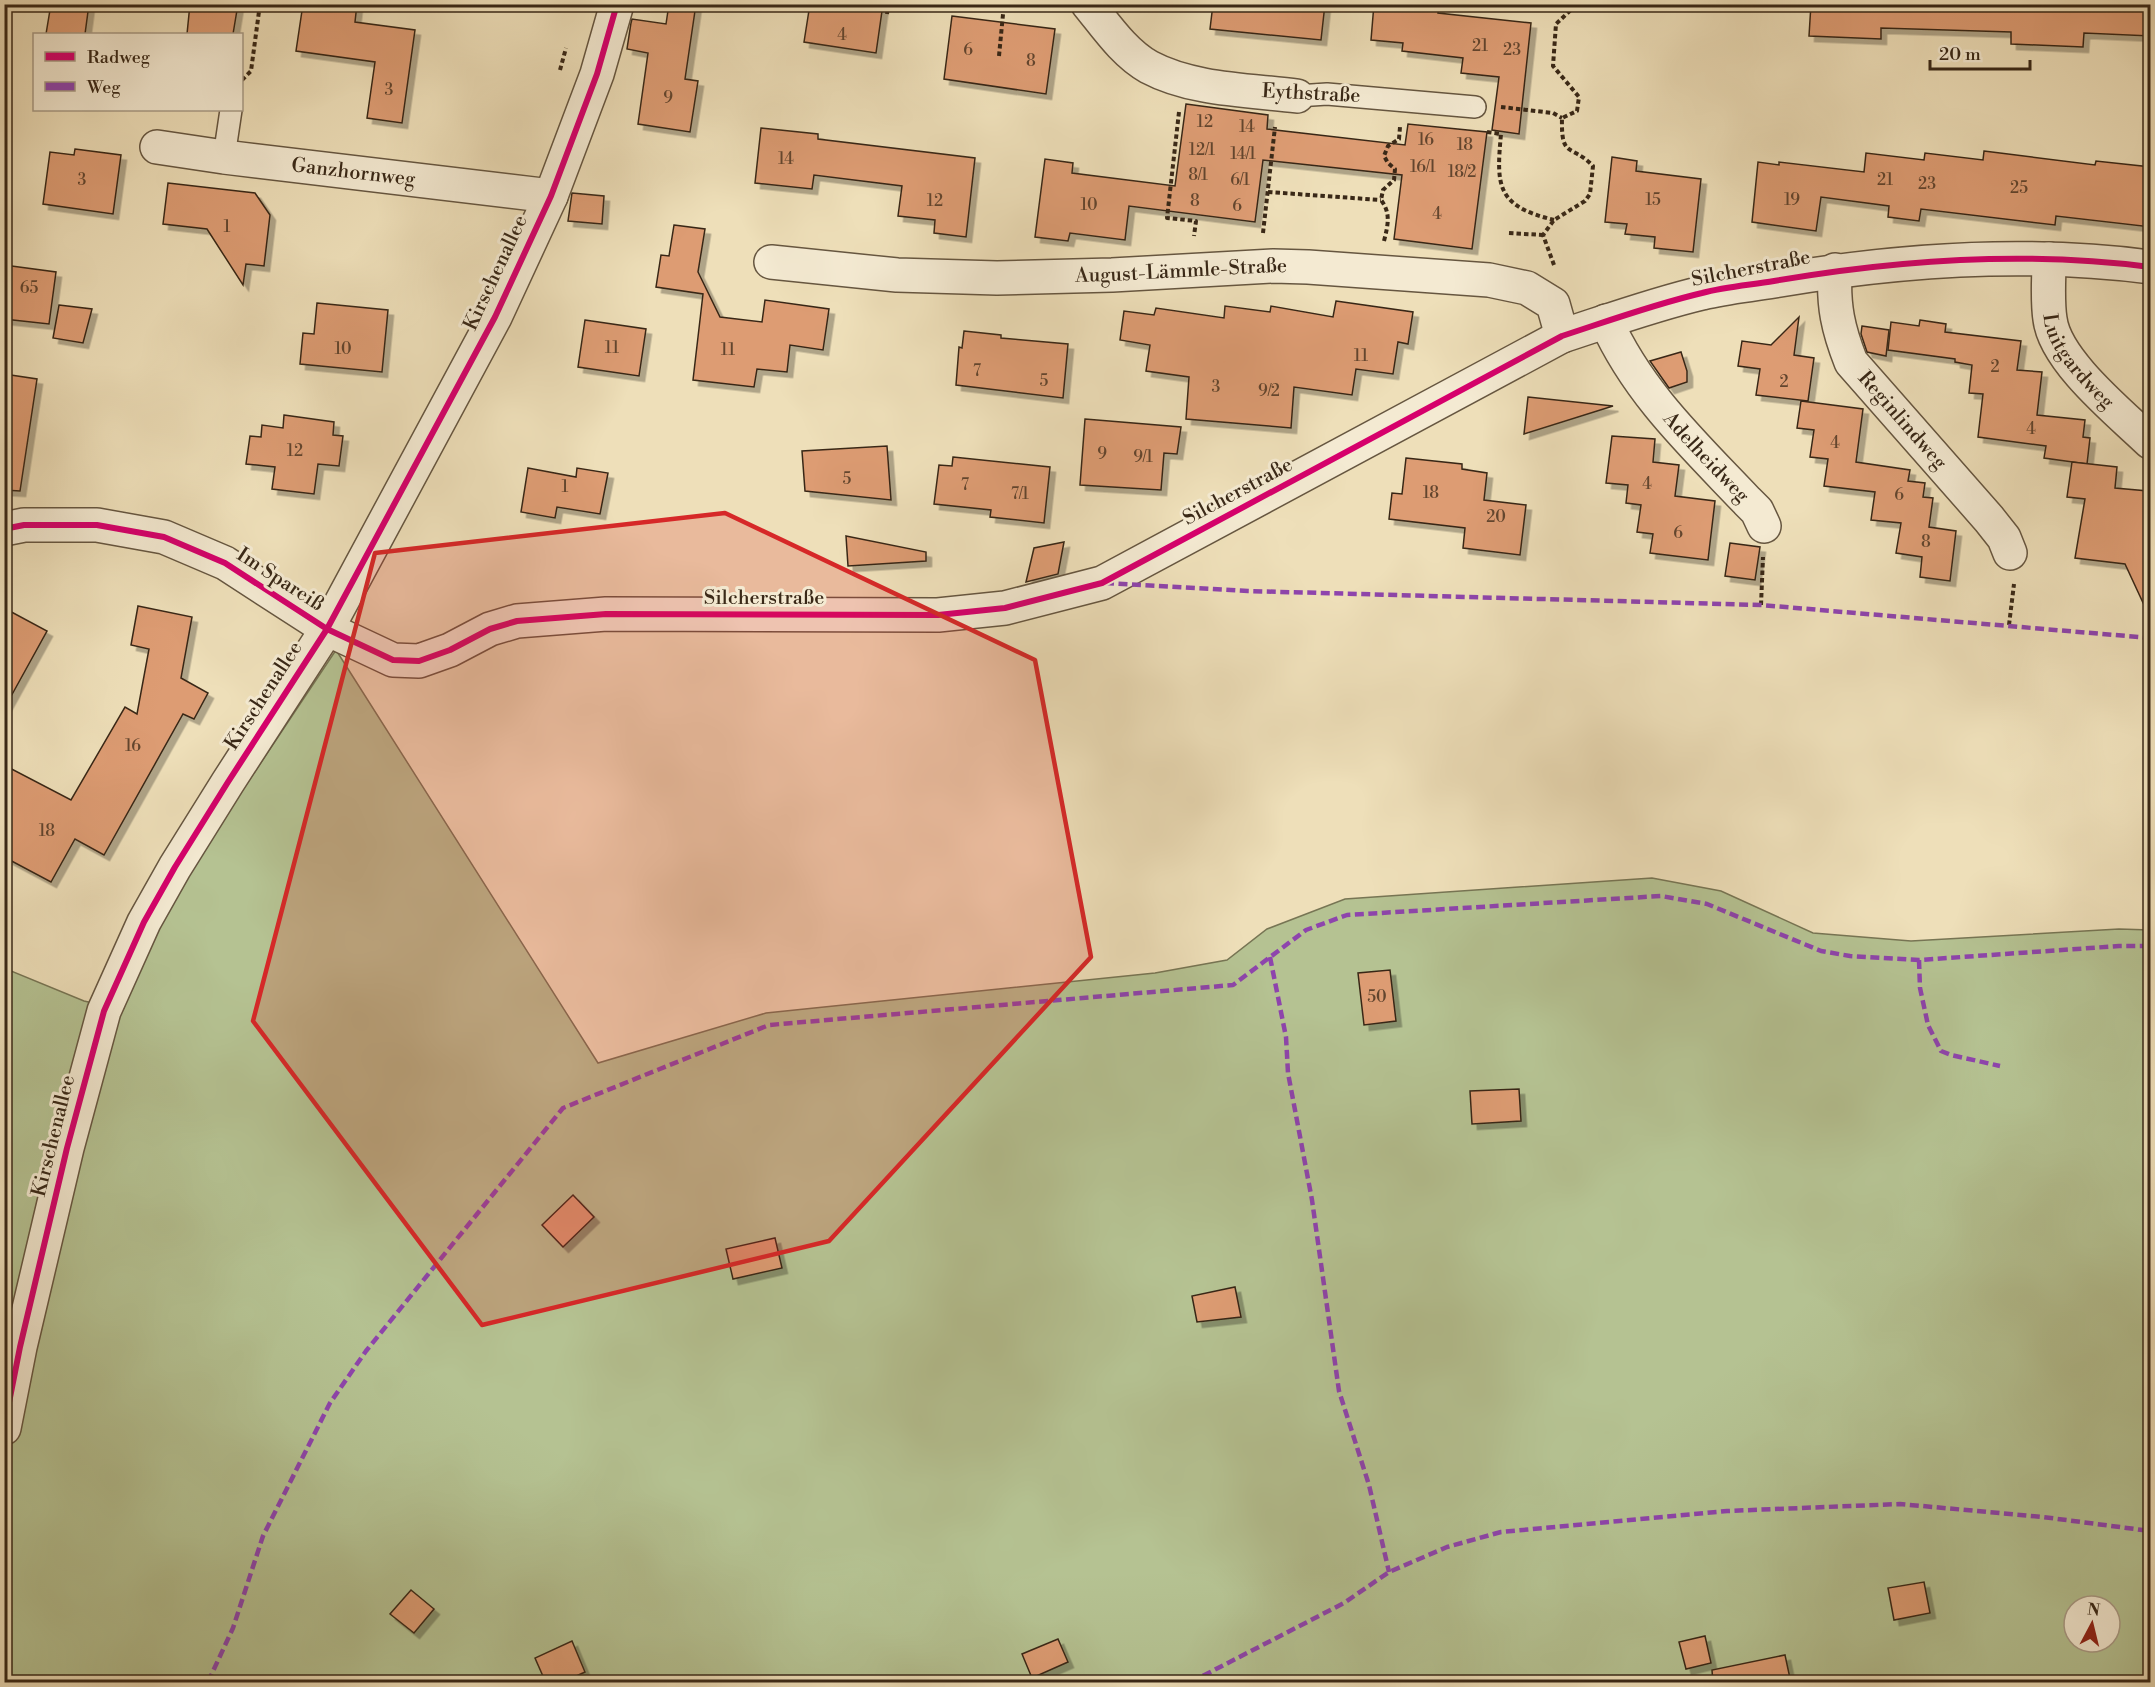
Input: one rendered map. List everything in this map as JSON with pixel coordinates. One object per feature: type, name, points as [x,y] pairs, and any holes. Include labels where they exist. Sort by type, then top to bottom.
[{"type":"street","name":"Kirschenallee","points":[[4,1428],[22,1336],[67,1148],[104,1011],[144,922],[175,867],[327,629],[495,317],[551,196],[597,74],[617,4]]},
{"type":"street","name":"Eythstraße","points":[[1088,4],[1126,50],[1149,67],[1191,82],[1288,95]]},
{"type":"street","name":"Ganzhornweg","points":[[157,147],[551,196]]},
{"type":"street","name":"Silcherstraße","points":[[327,629],[393,660],[418,661],[450,650],[490,629],[517,621],[606,614],[938,615],[1005,608],[1102,583],[1562,336],[1606,321],[1702,293],[1835,270],[1930,262],[2049,259],[2151,267]]},
{"type":"street","name":"Luitgardweg","points":[[2049,259],[2050,320],[2056,343],[2073,366],[2151,442]]},
{"type":"street","name":"August-Lämmle-Straße","points":[[771,262],[897,275],[997,278],[1273,266],[1490,280],[1527,288],[1553,304]]},
{"type":"street","name":"Reginlindweg","points":[[1835,270],[1834,294],[1839,333],[1851,362],[1989,519],[2004,538],[2010,553]]},
{"type":"street","points":[[1553,304],[1562,336]]},
{"type":"street","name":"Adelheidweg","points":[[1606,321],[1618,348],[1649,395],[1681,432],[1748,501],[1764,526]]},
{"type":"street","name":"Im Spareiß","points":[[4,530],[24,525],[97,525],[164,537],[225,563],[327,629]]},
{"type":"lane","name":"Eythstraße","points":[[1288,95],[1327,94],[1475,107]]},
{"type":"lane","points":[[224,157],[231,111]]},
{"type":"path","points":[[243,79],[251,71],[260,4]]},
{"type":"path","points":[[887,14],[888,4]]},
{"type":"path","points":[[999,56],[1004,4]]},
{"type":"path","points":[[1562,118],[1577,111],[1579,97],[1553,66],[1556,24],[1577,4]]},
{"type":"path","points":[[1254,236],[1263,237],[1268,192],[1288,95]]},
{"type":"path","points":[[1378,98],[1400,124],[1400,139],[1388,146],[1384,156],[1395,169],[1394,180],[1383,190],[1381,200],[1387,208],[1389,220],[1384,244],[1412,247],[1410,274]]},
{"type":"path","points":[[1475,107],[1488,105],[1553,113],[1562,118]]},
{"type":"path","points":[[1179,112],[1167,218],[1196,221],[1191,271]]},
{"type":"path","points":[[1543,235],[1554,220],[1585,201],[1590,194],[1593,166],[1568,150],[1562,138],[1562,118]]},
{"type":"path","points":[[1501,134],[1499,180],[1506,196],[1535,215],[1554,220]]},
{"type":"path","points":[[1268,192],[1381,200]]},
{"type":"path","points":[[1509,233],[1543,235]]},
{"type":"path","points":[[1543,235],[1557,272],[1553,304]]},
{"type":"path","points":[[1761,605],[1764,526]]},
{"type":"highlighted area","points":[[725,513],[1035,660],[1091,957],[829,1241],[482,1325],[253,1021],[375,553]]},
{"type":"green space","points":[[336,650],[598,1063],[766,1013],[1155,973],[1227,960],[1267,929],[1345,899],[1652,878],[1721,891],[1813,933],[1911,941],[2119,929],[2150,930],[2150,1682],[5,1682],[4,968],[84,1001],[123,1010],[142,963],[188,872]]},
{"type":"building","points":[[51,4],[89,4],[85,33],[46,33]]},
{"type":"building","points":[[190,4],[238,4],[233,33],[187,33]]},
{"type":"building","points":[[303,4],[357,4],[355,22],[415,30],[402,123],[367,118],[375,62],[296,51]]},
{"type":"building","points":[[669,4],[696,4],[685,79],[698,81],[690,132],[638,124],[648,53],[627,49],[632,19],[666,24]]},
{"type":"building","points":[[810,4],[883,4],[876,53],[804,42]]},
{"type":"building","points":[[1213,4],[1325,4],[1321,40],[1210,29]]},
{"type":"building","points":[[1374,4],[1439,4],[1438,13],[1531,23],[1519,134],[1492,130],[1499,77],[1461,73],[1463,58],[1402,51],[1403,43],[1371,40]]},
{"type":"building","points":[[1811,4],[2151,4],[2151,36],[2084,33],[2083,47],[2011,44],[2011,32],[1881,28],[1881,39],[1809,36]]},
{"type":"building","points":[[952,16],[1055,29],[1046,94],[944,79]]},
{"type":"building","points":[[1186,104],[1268,115],[1267,129],[1405,145],[1408,124],[1487,132],[1472,249],[1394,239],[1402,175],[1263,160],[1255,222],[1129,206],[1125,240],[1070,233],[1068,241],[1035,237],[1045,159],[1073,163],[1072,173],[1175,186]]},
{"type":"building","points":[[761,128],[818,134],[818,139],[975,158],[966,237],[934,233],[935,220],[898,216],[902,186],[814,175],[812,189],[755,183]]},
{"type":"building","points":[[75,149],[121,155],[113,214],[43,204],[50,152],[74,155]]},
{"type":"building","points":[[1984,151],[2095,165],[2096,161],[2151,167],[2151,227],[2056,216],[2055,225],[1921,209],[1919,221],[1888,217],[1889,206],[1821,197],[1816,231],[1752,222],[1758,162],[1779,165],[1779,162],[1864,172],[1866,153],[1924,160],[1925,153],[1983,160]]},
{"type":"building","points":[[1612,157],[1637,161],[1636,171],[1701,179],[1693,252],[1654,248],[1655,237],[1625,234],[1627,224],[1605,222]]},
{"type":"building","points":[[168,183],[255,193],[270,215],[264,266],[246,264],[243,285],[207,229],[163,224]]},
{"type":"building","points":[[572,193],[604,196],[602,224],[568,221]]},
{"type":"building","points":[[674,225],[705,229],[698,272],[720,317],[762,322],[765,300],[829,309],[823,350],[790,345],[787,372],[757,369],[754,387],[693,380],[703,294],[656,287],[661,255],[669,256]]},
{"type":"building","points":[[4,265],[56,272],[49,324],[4,319]]},
{"type":"building","points":[[1336,301],[1413,312],[1408,344],[1398,342],[1393,374],[1356,369],[1352,395],[1294,387],[1291,428],[1186,419],[1189,377],[1146,371],[1150,345],[1120,340],[1124,311],[1154,315],[1156,308],[1224,318],[1225,306],[1270,312],[1271,306],[1333,317]]},
{"type":"building","points":[[317,303],[388,310],[382,372],[300,364],[303,333],[314,334]]},
{"type":"building","points":[[59,305],[92,309],[83,343],[53,338]]},
{"type":"building","points":[[1799,317],[1794,355],[1814,358],[1808,401],[1756,395],[1760,369],[1738,366],[1742,341],[1771,345]]},
{"type":"building","points":[[585,320],[646,329],[639,376],[578,367]]},
{"type":"building","points":[[1920,320],[1946,324],[1945,332],[2021,341],[2017,370],[2042,372],[2037,415],[2085,420],[2083,437],[2090,438],[2087,464],[2044,458],[2046,446],[1978,437],[1983,394],[1969,393],[1972,365],[1955,362],[1955,359],[1888,350],[1891,322],[1919,326]]},
{"type":"building","points":[[1862,326],[1889,330],[1886,356],[1867,352],[1861,334]]},
{"type":"building","points":[[964,331],[1001,335],[1001,338],[1068,344],[1063,398],[956,385],[959,347],[962,348]]},
{"type":"building","points":[[1681,352],[1687,371],[1687,382],[1669,388],[1650,361]]},
{"type":"building","points":[[4,374],[37,379],[20,491],[4,490]]},
{"type":"building","points":[[1528,397],[1613,406],[1524,434]]},
{"type":"building","points":[[1801,401],[1863,409],[1856,462],[1910,470],[1908,481],[1925,483],[1923,497],[1933,498],[1929,527],[1956,531],[1950,581],[1920,577],[1922,557],[1896,553],[1901,523],[1871,520],[1875,492],[1824,486],[1828,459],[1810,457],[1814,430],[1797,428]]},
{"type":"building","points":[[284,415],[334,422],[333,435],[343,436],[339,466],[318,464],[314,494],[272,489],[275,467],[246,464],[250,436],[261,437],[262,425],[283,428]]},
{"type":"building","points":[[1085,419],[1181,427],[1177,454],[1164,453],[1161,490],[1080,485]]},
{"type":"building","points":[[1612,436],[1655,439],[1653,462],[1679,465],[1675,496],[1715,501],[1708,560],[1650,553],[1653,534],[1637,532],[1641,505],[1626,503],[1628,485],[1606,483]]},
{"type":"building","points":[[887,446],[891,500],[805,491],[802,451]]},
{"type":"building","points":[[953,457],[1050,467],[1044,523],[990,517],[991,510],[934,504],[939,465],[952,466]]},
{"type":"building","points":[[1406,458],[1462,464],[1462,469],[1487,473],[1484,500],[1526,505],[1520,555],[1463,548],[1465,528],[1389,519],[1392,493],[1402,494]]},
{"type":"building","points":[[2072,462],[2117,467],[2115,488],[2148,491],[2144,527],[2151,527],[2151,620],[2125,564],[2075,558],[2085,499],[2067,497]]},
{"type":"building","points":[[528,468],[576,477],[577,468],[608,473],[600,514],[557,507],[555,518],[521,512]]},
{"type":"building","points":[[846,536],[926,552],[926,561],[848,566]]},
{"type":"building","points":[[1064,542],[1058,574],[1026,582],[1034,548]]},
{"type":"building","points":[[1730,543],[1760,547],[1755,580],[1725,576]]},
{"type":"building","points":[[138,606],[192,617],[181,678],[208,693],[194,719],[183,714],[104,855],[75,839],[51,882],[4,857],[4,765],[71,800],[125,707],[137,714],[149,649],[131,645]]},
{"type":"building","points":[[4,608],[47,631],[4,709]]},
{"type":"building","points":[[1390,970],[1396,1021],[1364,1025],[1358,973]]},
{"type":"building","points":[[1519,1089],[1521,1121],[1472,1124],[1470,1091]]},
{"type":"building","points":[[573,1195],[594,1217],[563,1247],[542,1225]]},
{"type":"building","points":[[775,1238],[782,1268],[733,1279],[726,1249]]},
{"type":"building","points":[[1235,1287],[1241,1317],[1197,1322],[1192,1296]]},
{"type":"building","points":[[1924,1582],[1930,1613],[1894,1620],[1888,1588]]},
{"type":"building","points":[[411,1590],[434,1609],[414,1633],[390,1614]]},
{"type":"building","points":[[1705,1636],[1711,1663],[1686,1669],[1679,1642]]},
{"type":"building","points":[[1058,1639],[1068,1662],[1032,1678],[1022,1654]]},
{"type":"building","points":[[572,1641],[585,1672],[561,1683],[546,1683],[535,1658]]},
{"type":"building","points":[[1785,1655],[1791,1683],[1713,1683],[1712,1670]]},
{"type":"marked path","points":[[1105,583],[1248,591],[1761,605],[2150,638]]},
{"type":"marked path","points":[[208,1682],[233,1628],[263,1536],[330,1403],[366,1351],[563,1108],[769,1025],[1233,985],[1306,930],[1347,915],[1661,896],[1707,904],[1821,951],[1850,956],[1919,960],[2119,946],[2150,946]]},
{"type":"marked path","points":[[1270,957],[1286,1037],[1288,1073],[1312,1200],[1339,1391],[1369,1485],[1389,1572]]},
{"type":"marked path","points":[[1919,960],[1920,988],[1928,1025],[1941,1051],[2000,1066]]},
{"type":"marked path","points":[[1191,1682],[1344,1603],[1389,1572],[1447,1547],[1501,1532],[1727,1511],[1900,1504],[2043,1517],[2150,1531]]},
{"type":"cycle path","points":[[4,1428],[20,1347],[67,1148],[104,1011],[144,922],[228,782],[327,629],[495,317],[551,196],[597,74],[617,4]]},
{"type":"cycle path","points":[[4,529],[24,525],[97,525],[164,537],[225,563],[327,629],[393,660],[419,661],[450,650],[490,629],[517,621],[606,614],[938,615],[1005,608],[1102,583],[1562,336],[1649,307],[1729,288],[1914,263],[2057,259],[2150,267]]}]
